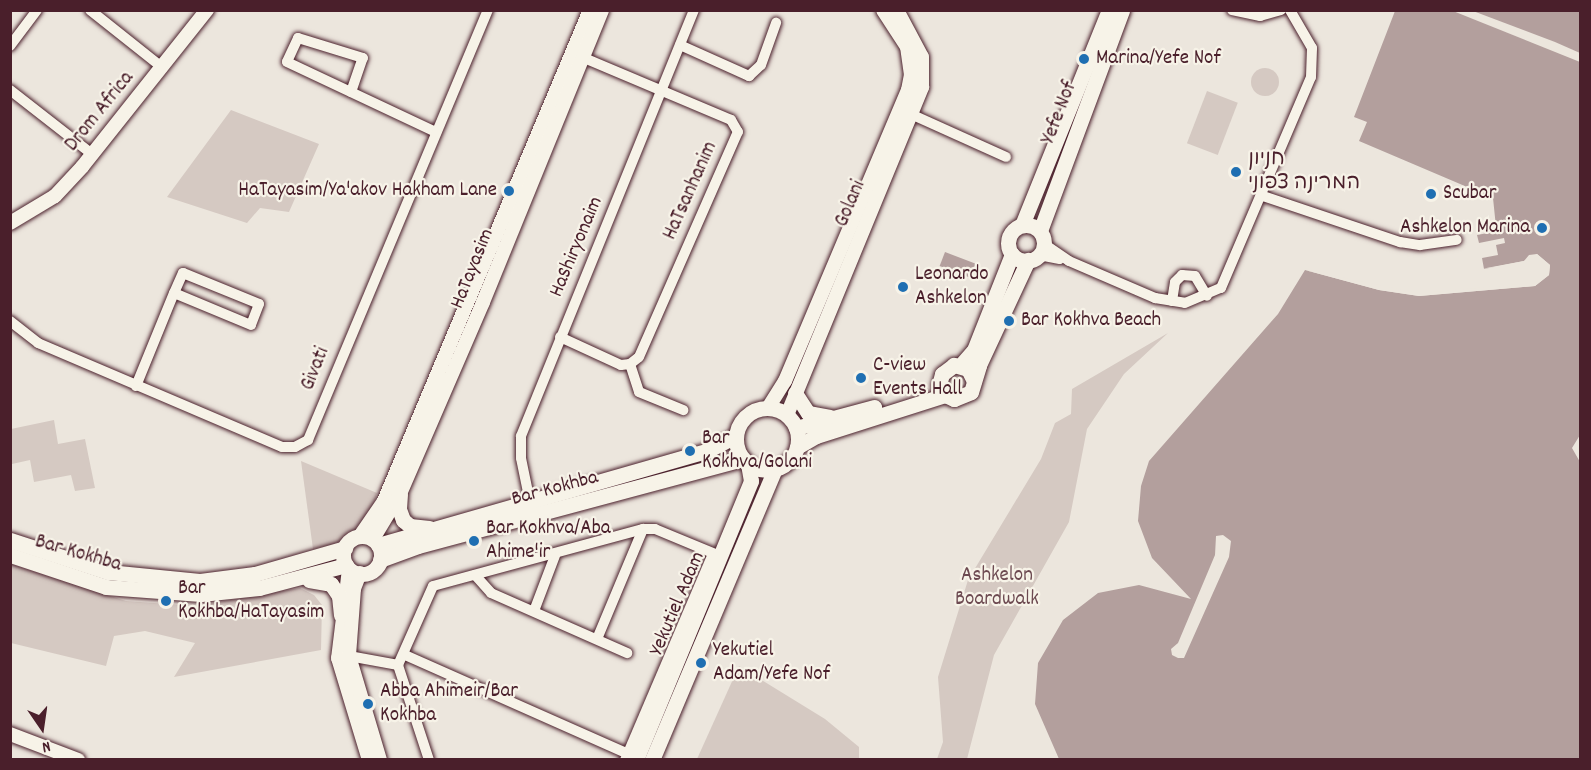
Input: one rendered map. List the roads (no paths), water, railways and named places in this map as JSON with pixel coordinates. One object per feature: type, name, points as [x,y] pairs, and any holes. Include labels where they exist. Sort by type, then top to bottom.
[{"type":"main road","name":"Yefe Nof","points":[[1012,254],[1010,237],[1022,225],[1109,10]]},
{"type":"main road","name":"Yefe Nof","points":[[974,381],[1038,248],[1122,10]]},
{"type":"main road","points":[[960,366],[977,345],[1012,254],[1038,248],[1022,225]]},
{"type":"main road","points":[[960,366],[971,372],[974,381],[971,392],[963,398],[945,395],[816,436],[797,447],[791,459],[775,469],[762,470],[745,461],[735,436],[746,415],[768,408],[791,421],[845,416],[918,394],[940,380],[949,367],[960,366]]},
{"type":"main road","points":[[940,380],[945,395]]},
{"type":"main road","points":[[795,393],[802,407],[812,416],[845,416]]},
{"type":"main road","points":[[791,421],[797,447]]},
{"type":"main road","name":"Bar Kokhba","points":[[373,545],[447,526],[708,450],[735,436]]},
{"type":"main road","name":"Bar Kokhba","points":[[373,545],[418,546],[745,461]]},
{"type":"main road","name":"Yekutiel Adam","points":[[630,758],[732,529],[751,481],[745,461]]},
{"type":"main road","name":"Yekutiel Adam","points":[[652,759],[775,469]]},
{"type":"main road","points":[[400,494],[400,515],[410,526],[447,526]]},
{"type":"main road","name":"Bar Kokhba","points":[[10,540],[108,572],[200,581],[255,574],[345,548]]},
{"type":"main road","points":[[352,569],[345,548],[373,545]]},
{"type":"main road","name":"Bar Kokhba","points":[[10,555],[64,575],[145,592],[201,594],[285,582],[352,569],[374,569],[373,545]]},
{"type":"main road","points":[[285,582],[313,580],[330,584],[339,597],[341,615]]},
{"type":"street","points":[[10,46],[37,10]]},
{"type":"street","points":[[90,10],[163,68]]},
{"type":"street","name":"Drom Africa","points":[[10,223],[54,196],[163,68],[207,10]]},
{"type":"street","name":"Givati","points":[[10,321],[38,343],[282,447],[295,447],[308,440],[488,10]]},
{"type":"street","name":"HaTayasim","points":[[373,545],[400,494],[577,55],[590,10]]},
{"type":"street","name":"HaTayasim","points":[[373,545],[384,501],[577,55],[602,10]]},
{"type":"street","name":"HaShiryonaim","points":[[530,502],[521,458],[521,436],[663,92],[694,10]]},
{"type":"street","name":"Golani","points":[[768,408],[785,381],[908,90],[911,75],[907,47],[883,10]]},
{"type":"street","name":"Golani","points":[[791,421],[795,393],[914,115],[922,87],[922,57],[897,10]]},
{"type":"street","points":[[1232,10],[1260,16],[1281,10]]},
{"type":"street","points":[[1038,248],[1155,298],[1185,303],[1207,296],[1221,288],[1231,272],[1263,196],[1314,65],[1309,39],[1290,10]]},
{"type":"street","points":[[681,45],[749,76],[761,65],[776,23]]},
{"type":"street","points":[[351,92],[363,58],[298,38],[286,62],[436,132]]},
{"type":"street","name":"HaTsanhanim","points":[[577,55],[731,120],[738,132],[639,357],[630,364]]},
{"type":"street","points":[[10,90],[92,154]]},
{"type":"street","points":[[914,115],[1006,157]]},
{"type":"street","points":[[1263,196],[1400,242],[1420,245],[1457,240]]},
{"type":"street","points":[[136,386],[174,293],[183,273],[259,304],[251,325],[174,293]]},
{"type":"street","points":[[1172,301],[1175,282],[1182,275],[1196,276],[1207,296]]},
{"type":"street","points":[[560,337],[621,365],[630,364],[639,392],[683,410]]},
{"type":"street","points":[[398,665],[405,655],[426,596],[433,586],[643,529],[655,529],[713,553]]},
{"type":"street","points":[[597,639],[643,529]]},
{"type":"street","points":[[405,655],[630,758],[713,553],[732,529]]},
{"type":"street","points":[[534,611],[556,552]]},
{"type":"street","points":[[352,569],[341,615],[338,658],[369,759]]},
{"type":"street","points":[[352,569],[354,589],[349,656],[380,759]]},
{"type":"street","points":[[475,575],[484,588],[627,653]]},
{"type":"street","points":[[349,656],[398,665]]},
{"type":"street","points":[[398,665],[429,759]]},
{"type":"street","points":[[10,734],[78,759]]},
{"type":"place","name":"Marina/Yefe Nof","points":[[1084,59]]},
{"type":"place","name":"חניון המרינה צפוני","points":[[1236,172]]},
{"type":"place","name":"HaTayasim/Ya'akov Hakham Lane","points":[[509,191]]},
{"type":"place","name":"Scubar","points":[[1431,194]]},
{"type":"place","name":"Ashkelon Marina","points":[[1542,228]]},
{"type":"place","name":"Leonardo Ashkelon","points":[[903,287]]},
{"type":"place","name":"Bar Kokhva Beach","points":[[1009,321]]},
{"type":"place","name":"C-view Events Hall","points":[[861,378]]},
{"type":"place","name":"Bar Kokhva/Golani","points":[[690,451]]},
{"type":"place","name":"Bar Kokhva/Aba Ahime'ir","points":[[474,541]]},
{"type":"place","name":"Bar Kokhba/HaTayasim","points":[[166,601]]},
{"type":"place","name":"Yekutiel Adam/Yefe Nof","points":[[701,663]]},
{"type":"place","name":"Abba Ahimeir/Bar Kokhba","points":[[368,704]]},
{"type":"park label","name":"Ashkelon Boardwalk","points":[[997,588]]}]
